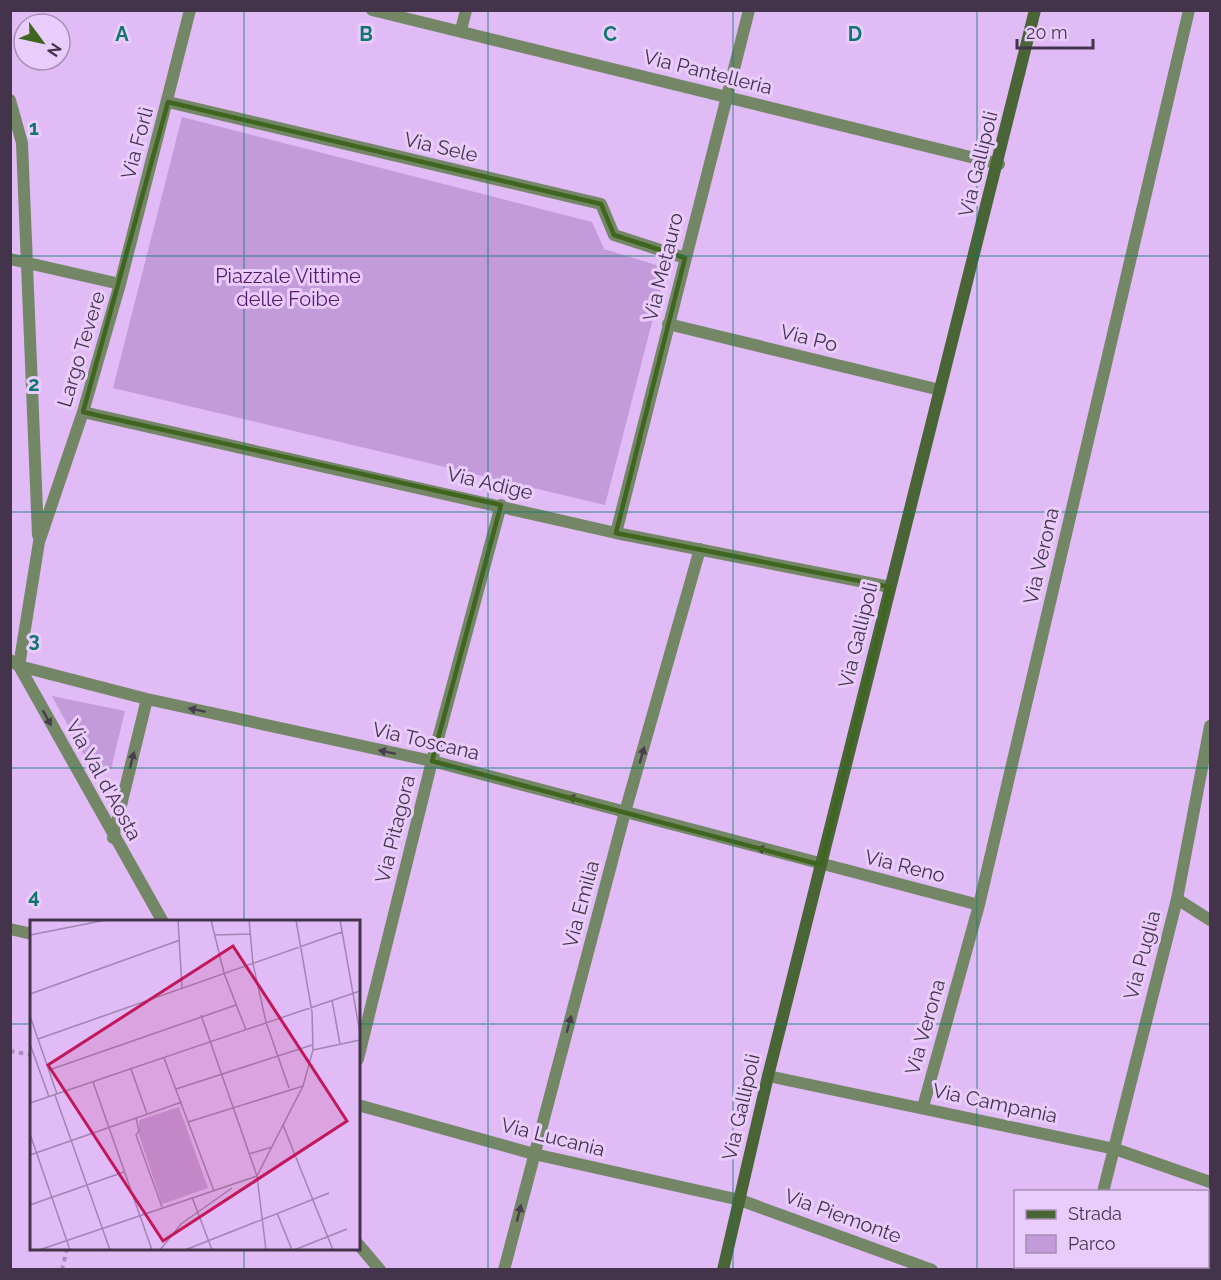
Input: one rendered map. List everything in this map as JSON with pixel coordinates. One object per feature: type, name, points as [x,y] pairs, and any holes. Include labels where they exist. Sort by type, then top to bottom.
[{"type":"main road","name":"Via Gallipoli","points":[[723,1269],[768,1076],[890,587],[999,164],[1035,10]]},
{"type":"street","name":"Via Forlì","points":[[120,284],[190,10]]},
{"type":"street","name":"Via Pantelleria","points":[[372,10],[461,30],[999,164]]},
{"type":"street","points":[[461,30],[466,10]]},
{"type":"street","name":"Via Metauro","points":[[616,533],[749,10]]},
{"type":"street","name":"Via Verona","points":[[923,1107],[979,905],[1189,10]]},
{"type":"street","points":[[10,100],[22,143],[27,263],[10,259]]},
{"type":"street","name":"Via Sele","points":[[168,102],[601,204],[614,235],[685,258]]},
{"type":"street","name":"Largo Tevere","points":[[15,663],[39,542],[83,412],[120,284],[27,263],[39,542]]},
{"type":"street","name":"Via Po","points":[[668,324],[940,390]]},
{"type":"street","name":"Via Adige","points":[[83,412],[501,505],[616,533],[890,587]]},
{"type":"street","name":"Via Pitagora","points":[[360,1051],[432,761],[501,505]]},
{"type":"street","name":"Via Emilia","points":[[504,1269],[626,812],[700,549]]},
{"type":"street","name":"Via Toscana","points":[[15,663],[147,699],[432,761],[821,865]]},
{"type":"street","name":"Via Val d'Aosta","points":[[15,663],[113,838],[162,920]]},
{"type":"street","points":[[113,838],[147,699]]},
{"type":"street","name":"Via Puglia","points":[[1103,1190],[1177,899],[1210,726]]},
{"type":"street","name":"Via Reno","points":[[821,865],[979,905]]},
{"type":"street","points":[[1177,899],[1210,920]]},
{"type":"street","points":[[10,929],[30,934]]},
{"type":"street","name":"Via Campania","points":[[768,1076],[1115,1149],[1210,1182]]},
{"type":"street","name":"Via Lucania","points":[[360,1106],[534,1154],[740,1200]]},
{"type":"street","name":"Via Piemonte","points":[[740,1200],[932,1269]]},
{"type":"street","points":[[360,1246],[380,1269]]},
{"type":"path","points":[[10,1051],[30,1055]]},
{"type":"path","points":[[62,1269],[67,1250]]},
{"type":"highlighted area","points":[[168,102],[601,204],[614,235],[685,258],[616,533],[890,587],[821,865],[432,761],[501,505],[83,412]]},
{"type":"green space","name":"Piazzale Vittime delle Foibe","points":[[182,117],[592,222],[604,249],[666,268],[605,505],[113,388]]},
{"type":"green space","points":[[52,696],[125,711],[111,769],[90,766]]}]
